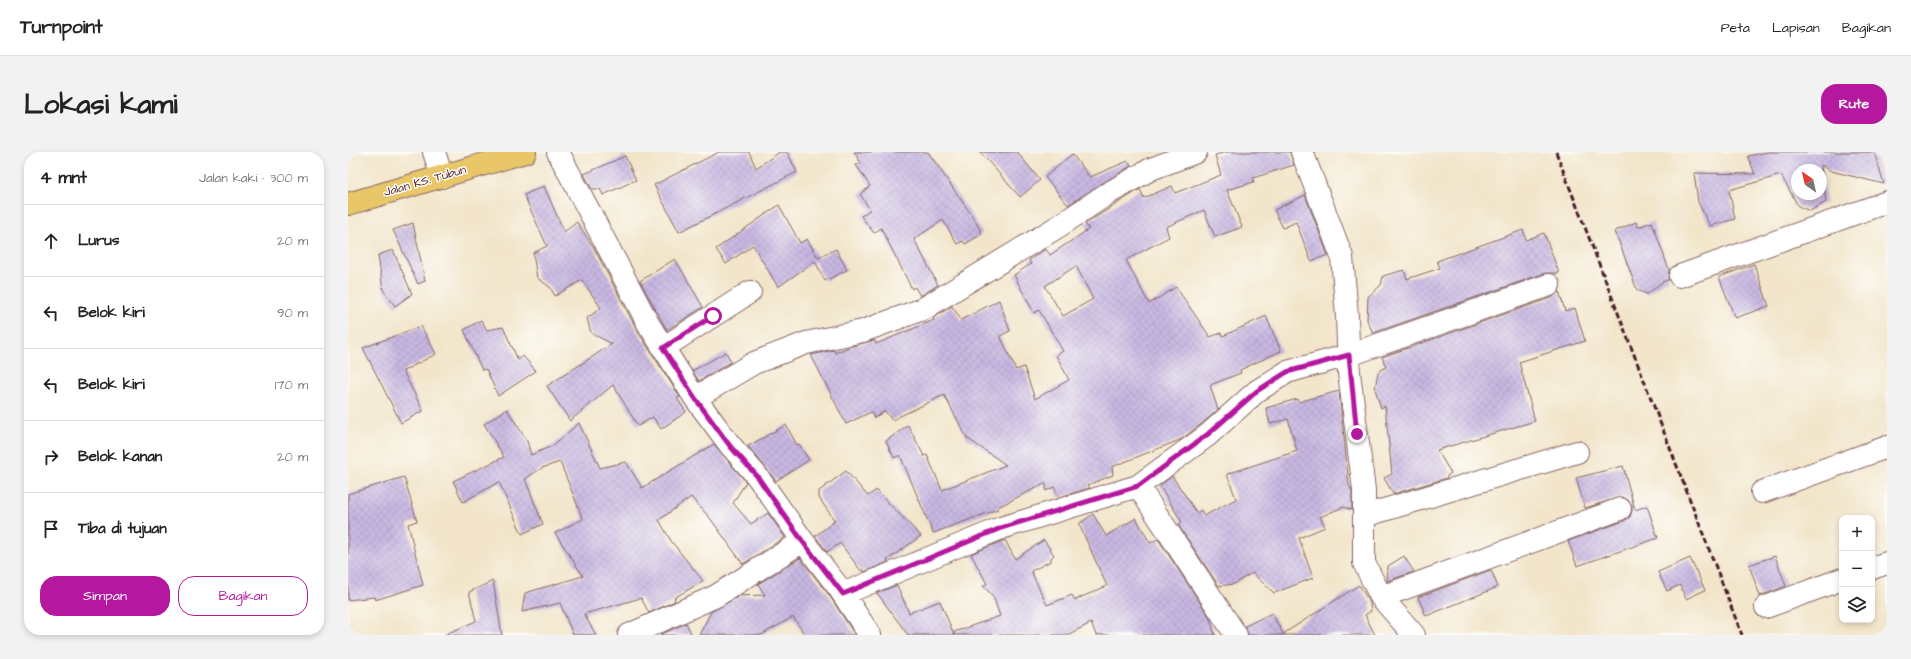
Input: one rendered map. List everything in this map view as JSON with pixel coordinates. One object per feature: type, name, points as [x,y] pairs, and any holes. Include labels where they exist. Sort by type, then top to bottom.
[{"type":"main road","name":"Jalan KS. Tubun","points":[[348,204],[525,152]]},
{"type":"street","points":[[434,152],[442,176]]},
{"type":"street","points":[[558,152],[649,325],[695,398],[730,446],[757,476],[803,542],[843,594],[870,635]]},
{"type":"street","points":[[695,398],[754,363],[806,343],[863,330],[923,309],[1059,226],[1107,194],[1151,169],[1196,152]]},
{"type":"street","points":[[1302,152],[1342,257],[1349,373],[1364,490],[1364,563],[1381,597],[1414,635]]},
{"type":"street","points":[[1680,276],[1887,202]]},
{"type":"street","points":[[843,594],[1001,528],[1138,486],[1208,434],[1257,391],[1287,372],[1349,355],[1549,285]]},
{"type":"street","points":[[663,348],[750,292]]},
{"type":"street","points":[[1762,492],[1887,447]]},
{"type":"street","points":[[1364,516],[1577,452]]},
{"type":"street","points":[[1138,486],[1236,635]]},
{"type":"street","points":[[1381,597],[1620,509]]},
{"type":"street","points":[[629,635],[716,596],[803,542]]},
{"type":"street","points":[[1875,567],[1887,563]]},
{"type":"street","points":[[1766,607],[1839,580]]},
{"type":"building","points":[[719,152],[749,152],[756,168],[780,152],[787,152],[797,172],[679,232],[654,185]]},
{"type":"building","points":[[854,152],[928,152],[975,220],[982,234],[965,244],[963,241],[957,244],[943,220],[914,239],[938,285],[920,296],[915,287],[912,289],[881,228],[874,233],[861,216],[870,210],[860,194],[870,186],[856,165],[861,163]]},
{"type":"building","points":[[980,152],[1017,152],[1040,180],[1020,197]]},
{"type":"building","points":[[1227,152],[1290,152],[1294,165],[1253,178],[1254,182],[1227,190],[1242,227],[1215,237],[1204,210],[1166,227],[1169,237],[1126,260],[1149,304],[1176,287],[1210,337],[1221,333],[1223,336],[1266,316],[1281,351],[1240,370],[1241,373],[1210,385],[1218,410],[1182,439],[1112,467],[1113,475],[1088,485],[1090,488],[1059,497],[1054,487],[1046,491],[1046,483],[998,507],[998,509],[933,533],[900,455],[894,458],[886,441],[908,425],[924,456],[927,455],[942,490],[1006,465],[967,438],[944,395],[892,420],[885,411],[874,418],[871,412],[846,424],[811,355],[834,350],[835,353],[849,347],[874,340],[876,344],[934,320],[933,318],[952,306],[961,320],[999,300],[1010,331],[1000,336],[1016,370],[1024,367],[1035,399],[1069,380],[1056,355],[1063,351],[1039,310],[1034,313],[1014,275],[1031,264],[1029,260],[1046,249],[1050,255],[1089,229],[1085,224],[1140,189],[1144,198],[1172,186],[1175,193],[1221,175],[1215,155]],"holes":[[[1076,266],[1093,299],[1063,316],[1045,286]]]},
{"type":"building","points":[[1768,152],[1874,152],[1884,184],[1831,171],[1827,169],[1827,164],[1791,164],[1791,193],[1781,175],[1729,190],[1735,219],[1710,226],[1698,202],[1694,173],[1755,174],[1748,156]]},
{"type":"building","points":[[1072,154],[1090,177],[1128,161],[1131,166],[1068,205],[1045,177]]},
{"type":"building","points":[[625,156],[636,180],[603,195],[600,189],[592,189],[584,174]]},
{"type":"building","points":[[544,186],[564,232],[577,222],[594,248],[638,332],[680,397],[677,398],[686,412],[661,429],[653,417],[638,426],[613,385],[570,421],[547,386],[612,344],[591,333],[587,318],[601,308],[582,280],[555,296],[550,287],[537,278],[533,253],[547,246],[524,195]]},
{"type":"building","points":[[1305,195],[1328,255],[1311,261],[1296,222],[1283,228],[1274,210]]},
{"type":"building","points":[[1795,200],[1826,200],[1826,202],[1810,211],[1798,206]]},
{"type":"building","points":[[779,205],[800,243],[807,239],[818,258],[836,249],[847,270],[825,281],[815,261],[778,287],[753,245],[726,264],[716,249]]},
{"type":"building","points":[[1636,222],[1638,227],[1652,222],[1669,270],[1668,280],[1662,282],[1647,294],[1637,290],[1615,231]]},
{"type":"building","points":[[413,223],[425,281],[418,284],[393,230]]},
{"type":"building","points":[[1523,230],[1526,240],[1544,233],[1559,273],[1545,273],[1373,333],[1367,320],[1368,297],[1381,285],[1383,276],[1404,270],[1407,279],[1440,268],[1437,261]]},
{"type":"building","points":[[393,250],[412,294],[395,306],[383,290],[378,255]]},
{"type":"building","points":[[675,259],[703,307],[667,330],[640,281]]},
{"type":"building","points":[[1754,264],[1769,306],[1735,318],[1719,277]]},
{"type":"building","points":[[1559,291],[1565,311],[1575,308],[1585,341],[1519,362],[1535,421],[1437,450],[1451,473],[1447,476],[1447,478],[1393,494],[1384,478],[1392,474],[1385,406],[1381,408],[1375,389],[1378,372],[1386,367],[1382,357],[1553,297]]},
{"type":"building","points":[[481,320],[487,330],[503,327],[518,360],[523,356],[536,371],[498,396],[486,369],[482,370],[464,330]]},
{"type":"building","points":[[421,326],[436,354],[403,371],[423,411],[401,423],[363,348]]},
{"type":"building","points":[[726,352],[731,362],[699,381],[692,371]]},
{"type":"building","points":[[1339,391],[1349,485],[1352,491],[1352,510],[1343,507],[1320,517],[1325,527],[1299,538],[1313,578],[1274,593],[1252,573],[1234,584],[1219,586],[1178,525],[1182,522],[1160,486],[1172,476],[1197,513],[1201,510],[1204,516],[1236,499],[1227,474],[1297,451],[1288,419],[1270,424],[1266,408],[1297,399],[1298,402]]},
{"type":"building","points":[[507,409],[527,441],[531,455],[552,446],[579,423],[600,468],[626,462],[642,488],[714,444],[746,482],[733,503],[751,524],[768,513],[785,537],[743,564],[710,518],[691,497],[659,520],[671,541],[703,581],[674,598],[675,601],[649,613],[641,598],[584,614],[596,635],[573,635],[560,603],[522,612],[525,593],[583,576],[555,533],[583,519],[560,462],[542,468],[525,479],[543,524],[522,534],[499,482],[463,502],[453,481],[504,457],[484,424]]},
{"type":"building","points":[[786,425],[797,445],[799,444],[809,460],[776,481],[748,446]]},
{"type":"building","points":[[1623,466],[1635,510],[1647,506],[1658,538],[1577,566],[1568,541],[1624,521],[1630,517],[1632,505],[1628,500],[1622,497],[1585,508],[1576,478]]},
{"type":"building","points":[[846,471],[868,496],[876,490],[921,536],[887,560],[888,562],[864,572],[863,569],[861,571],[840,543],[827,552],[815,536],[835,521],[819,498],[819,491]]},
{"type":"building","points":[[404,477],[417,521],[408,524],[423,585],[375,600],[374,597],[348,600],[348,494]]},
{"type":"building","points":[[1093,514],[1106,536],[1136,518],[1150,543],[1158,539],[1209,616],[1215,635],[1096,635],[1091,623],[1067,635],[954,635],[954,632],[1000,616],[993,596],[983,586],[987,584],[971,554],[1005,540],[1015,559],[1044,540],[1054,555],[1051,558],[1051,561],[1031,571],[1047,605],[1072,595],[1075,600],[1107,586],[1079,524]]},
{"type":"building","points":[[1404,556],[1414,572],[1387,581],[1388,566]]},
{"type":"building","points":[[1775,556],[1786,586],[1760,596],[1749,565]]},
{"type":"building","points":[[800,558],[829,595],[855,635],[805,635],[793,617],[761,635],[699,635],[711,612],[739,596],[765,595],[758,584]]},
{"type":"building","points":[[1690,558],[1705,590],[1686,599],[1680,585],[1667,591],[1658,572]]},
{"type":"building","points":[[1491,570],[1498,587],[1426,616],[1418,597]]},
{"type":"building","points":[[493,581],[502,635],[444,635],[476,621],[469,592]]},
{"type":"building","points":[[897,585],[909,613],[940,601],[954,635],[908,635],[877,593]]},
{"type":"building","points":[[1359,585],[1370,603],[1371,611],[1365,615],[1375,635],[1248,635],[1245,626],[1272,613],[1283,634]]},
{"type":"building","points":[[686,623],[692,635],[660,635]]},
{"type":"railway","points":[[1556,152],[1742,635]]},
{"type":"route","points":[[713,316],[663,348],[695,398],[730,446],[757,476],[803,542],[843,594],[1001,528],[1130,487],[1138,486],[1208,434],[1257,391],[1287,372],[1349,355],[1349,373],[1357,434]]}]
